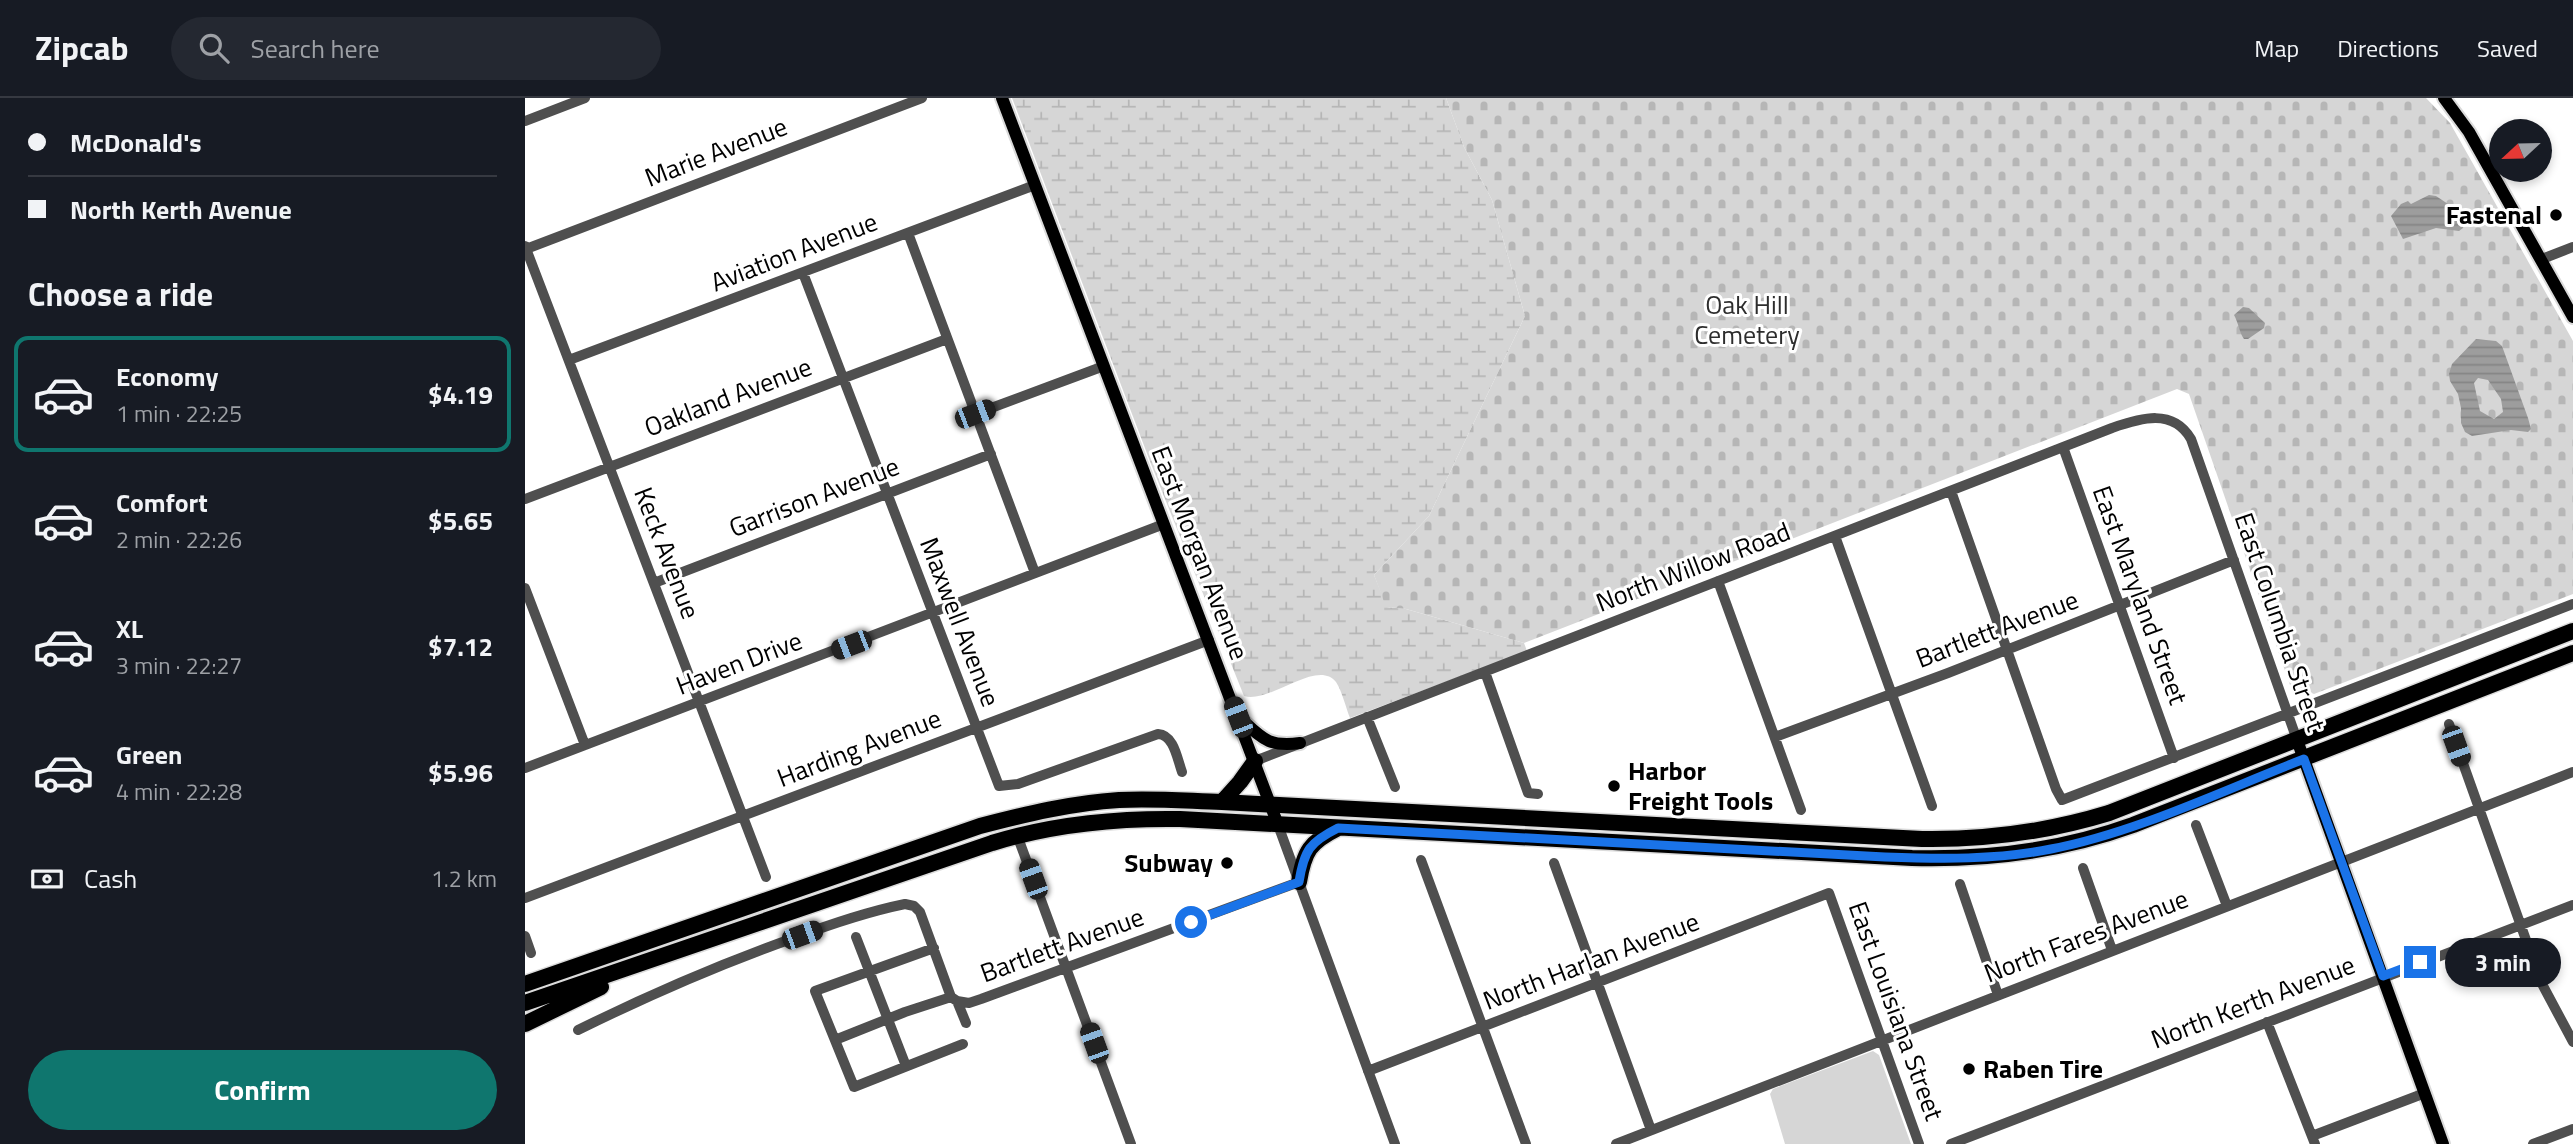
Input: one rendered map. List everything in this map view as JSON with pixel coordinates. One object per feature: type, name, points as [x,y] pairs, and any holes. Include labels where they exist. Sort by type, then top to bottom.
[{"type":"highway","points":[[525,984],[995,822],[1065,806],[1118,800],[1222,802],[1922,839],[1969,839],[2042,831],[2109,813],[2573,631]]},
{"type":"highway","points":[[525,1003],[1017,835],[1062,826],[1129,819],[1885,857],[1988,858],[2053,849],[2100,837],[2573,653]]},
{"type":"highway","points":[[1222,802],[1241,782],[1255,761]]},
{"type":"highway","points":[[1299,882],[1308,848],[1319,838],[1338,828]]},
{"type":"highway","points":[[525,1024],[583,995],[730,933]]},
{"type":"main road","name":"East Morgan Avenue","points":[[1002,98],[1278,825]]},
{"type":"main road","points":[[2444,98],[2469,132],[2573,317]]},
{"type":"main road","points":[[1238,717],[1271,743],[1300,743]]},
{"type":"main road","name":"East Columbia Street","points":[[2298,740],[2443,1144]]},
{"type":"street","points":[[525,121],[585,98]]},
{"type":"street","name":"Marie Avenue","points":[[526,248],[922,98]]},
{"type":"street","name":"Aviation Avenue","points":[[569,360],[1035,186]]},
{"type":"street","points":[[908,233],[1035,573]]},
{"type":"street","points":[[2542,260],[2573,247]]},
{"type":"street","name":"Keck Avenue","points":[[526,248],[766,877]]},
{"type":"street","name":"Maxwell Avenue","points":[[803,273],[999,786],[1018,784],[1158,734],[1169,738],[1182,772]]},
{"type":"street","name":"Oakland Avenue","points":[[525,499],[947,339]]},
{"type":"street","points":[[975,414],[1104,366]]},
{"type":"street","name":"North Willow Road","points":[[1255,761],[2063,447],[2127,423],[2149,418]]},
{"type":"street","name":"East Columbia Street","points":[[2149,418],[2173,421],[2184,428],[2191,439],[2298,740]]},
{"type":"street","name":"East Maryland Street","points":[[2063,447],[2174,758]]},
{"type":"street","name":"Garrison Avenue","points":[[654,583],[991,454]]},
{"type":"street","points":[[1951,491],[2056,789],[2060,798],[2065,800],[2573,604]]},
{"type":"street","name":"Haven Drive","points":[[525,768],[1164,524]]},
{"type":"street","points":[[1835,536],[1932,806]]},
{"type":"street","name":"Bartlett Avenue","points":[[1775,737],[2006,651],[2234,560]]},
{"type":"street","points":[[1718,581],[1801,810]]},
{"type":"street","points":[[525,589],[585,746]]},
{"type":"street","name":"Harding Avenue","points":[[525,898],[1209,640]]},
{"type":"street","points":[[1485,672],[1533,793]]},
{"type":"street","points":[[1367,717],[1395,787]]},
{"type":"street","points":[[2449,724],[2549,1000],[2573,1042]]},
{"type":"street","name":"North Fares Avenue","points":[[1616,1144],[2573,772]]},
{"type":"street","name":"East Morgan Avenue","points":[[1278,825],[1395,1144]]},
{"type":"street","points":[[2196,825],[2227,906]]},
{"type":"street","points":[[1017,835],[1131,1144]]},
{"type":"street","points":[[1421,860],[1526,1144]]},
{"type":"street","points":[[1554,863],[1651,1130]]},
{"type":"street","points":[[2083,868],[2112,950]]},
{"type":"street","name":"Bartlett Avenue","points":[[835,1040],[888,1019],[954,999],[969,1003],[981,999],[1299,882]]},
{"type":"street","points":[[1960,884],[1998,995]]},
{"type":"street","name":"North Harlan Avenue","points":[[1369,1071],[1829,893]]},
{"type":"street","name":"East Louisiana Street","points":[[1829,893],[1919,1144]]},
{"type":"street","points":[[578,1030],[660,991],[759,950],[828,926],[905,904],[914,906],[920,912],[966,1023]]},
{"type":"street","name":"North Kerth Avenue","points":[[1951,1144],[2573,905]]},
{"type":"street","points":[[525,936],[531,953]]},
{"type":"street","points":[[856,937],[906,1066]]},
{"type":"street","points":[[934,947],[815,991],[853,1086],[963,1044]]},
{"type":"street","points":[[2267,1022],[2314,1140],[2425,1093]]},
{"type":"street","points":[[2533,1144],[2563,1139],[2573,1129]]},
{"type":"green space","points":[[1012,98],[1446,98],[1464,147],[1492,200],[1525,316],[1429,516],[1374,575],[1387,607],[1406,609],[1524,643],[1527,651],[1350,718],[1336,682],[1328,676],[1305,678],[1255,697],[1244,696],[1151,464]]},
{"type":"green space","name":"Oak Hill Cemetery","points":[[1446,98],[2426,98],[2450,123],[2573,341],[2573,594],[2314,694],[2290,685],[2189,394],[2177,389],[1524,643],[1406,609],[1386,607],[1374,575],[1429,516],[1525,316],[1492,200],[1464,147]]},
{"type":"green space","points":[[1873,1051],[1879,1055],[1911,1144],[1785,1144],[1770,1094],[1773,1089]]},
{"type":"shaded area","points":[[2429,195],[2436,196],[2463,214],[2466,218],[2463,228],[2459,231],[2436,228],[2403,239],[2391,216],[2401,204],[2408,201],[2411,204]]},
{"type":"shaded area","points":[[2243,307],[2249,308],[2265,323],[2264,328],[2248,339],[2244,339],[2234,315]]},
{"type":"shaded area","points":[[2476,339],[2496,341],[2502,346],[2531,429],[2528,432],[2511,430],[2472,436],[2465,432],[2461,423],[2458,394],[2450,381],[2452,364]],"holes":[[[2478,378],[2488,380],[2501,399],[2503,412],[2494,419],[2480,411],[2474,383]]]},
{"type":"place","name":"Fastenal","points":[[2556,215]]},
{"type":"place","name":"Harbor Freight Tools","points":[[1614,786]]},
{"type":"place","name":"Subway","points":[[1227,863]]},
{"type":"place","name":"Raben Tire","points":[[1969,1069]]},
{"type":"route","points":[[1191,922],[1299,882],[1308,848],[1319,838],[1338,828],[1885,857],[1988,858],[2053,849],[2090,840],[2304,759],[2383,976],[2420,962]]}]
